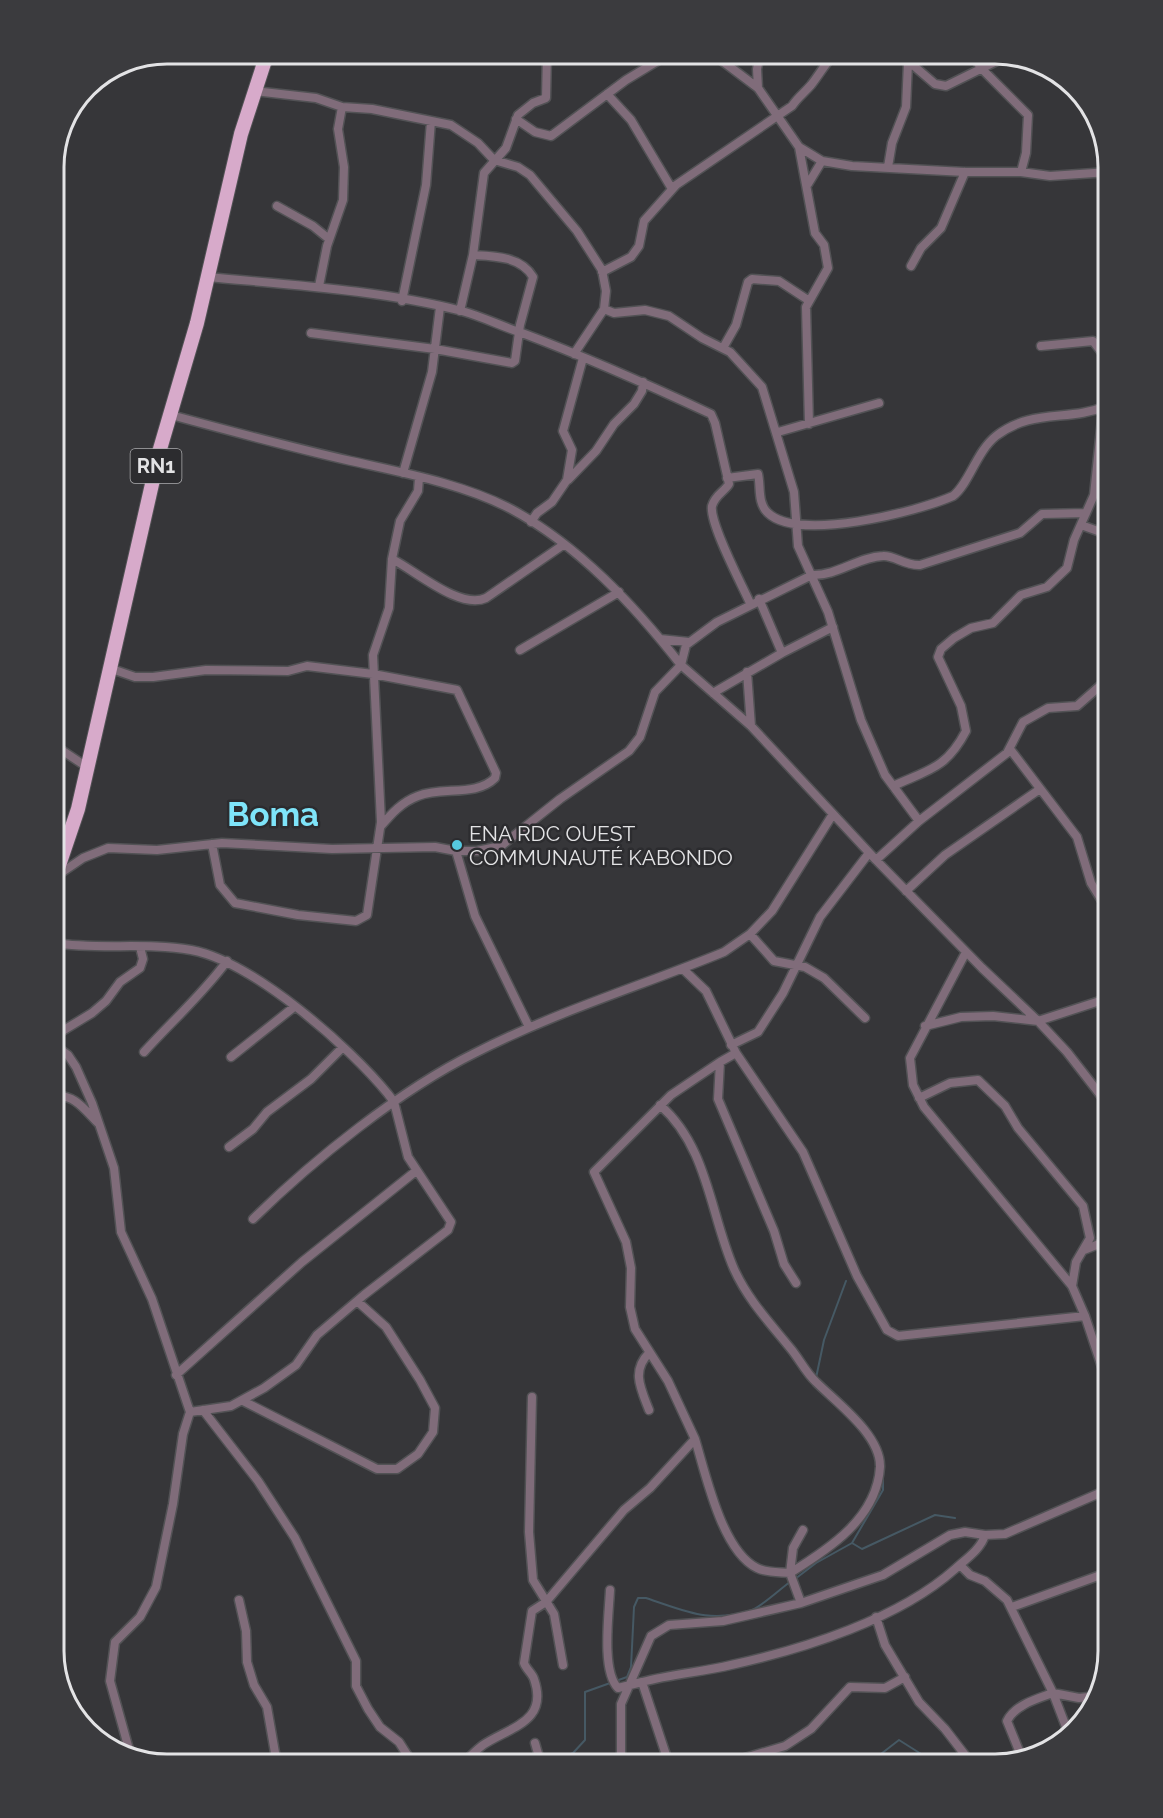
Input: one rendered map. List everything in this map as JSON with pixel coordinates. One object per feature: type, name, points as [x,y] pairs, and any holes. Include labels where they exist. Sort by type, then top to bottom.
[{"type":"highway","name":"RN1","points":[[65,852],[87,766],[158,458],[208,277],[233,166],[263,64]]},
{"type":"street","points":[[460,310],[473,255],[482,179],[510,141],[516,119],[529,106],[546,98],[547,64]]},
{"type":"street","points":[[516,119],[535,132],[551,136],[607,94],[653,65]]},
{"type":"street","points":[[727,65],[758,88],[799,147],[808,184],[815,233],[824,245],[828,268],[808,300],[809,424]]},
{"type":"street","points":[[758,65],[758,88]]},
{"type":"street","points":[[602,272],[631,257],[639,246],[644,221],[672,189],[777,114],[792,106],[797,96],[812,84],[824,65]]},
{"type":"street","points":[[888,167],[892,143],[906,107],[908,65]]},
{"type":"street","points":[[911,65],[941,86],[991,65]]},
{"type":"street","points":[[979,65],[1028,115],[1026,153],[1021,172]]},
{"type":"street","points":[[254,91],[316,98],[342,107],[372,109],[458,128],[494,160],[518,167],[538,183],[577,231],[602,272],[606,291],[604,309],[578,356],[563,431],[572,450],[567,480]]},
{"type":"street","points":[[607,94],[631,120],[672,189]]},
{"type":"street","points":[[319,286],[329,239],[344,200],[344,167],[338,129],[342,107]]},
{"type":"street","points":[[402,301],[426,185],[431,121]]},
{"type":"street","points":[[799,147],[822,160],[852,166],[965,172],[1021,172],[1050,176],[1099,173]]},
{"type":"street","points":[[808,184],[822,160]]},
{"type":"street","points":[[911,267],[921,248],[941,228],[965,172]]},
{"type":"street","points":[[277,206],[313,226],[329,239]]},
{"type":"street","points":[[311,333],[435,349],[512,363],[515,361],[532,273],[506,259],[473,255]]},
{"type":"street","points":[[208,277],[319,286],[460,310],[490,319],[643,382],[711,414],[728,478],[728,485],[715,498],[712,512],[723,543],[782,653]]},
{"type":"street","points":[[723,348],[736,325],[748,282],[752,279],[779,281],[808,300]]},
{"type":"street","points":[[403,473],[432,372],[440,307]]},
{"type":"street","points":[[604,309],[614,313],[645,310],[661,312],[723,348],[738,360],[762,387],[778,432],[794,492],[798,546],[833,627],[861,720],[877,760],[918,821]]},
{"type":"street","points":[[1041,346],[1093,341],[1099,349]]},
{"type":"street","points":[[531,522],[537,513],[552,502],[567,480],[596,451],[614,424],[634,404],[642,391],[643,382]]},
{"type":"street","points":[[778,432],[879,403]]},
{"type":"street","points":[[728,478],[758,474],[760,496],[766,512],[778,520],[796,526],[852,523],[948,498],[959,492],[971,466],[993,438],[1012,425],[1051,414],[1088,413],[1099,406]]},
{"type":"street","points":[[171,415],[403,473],[489,498],[531,522],[563,545],[619,592],[681,665],[751,726],[869,853],[1067,1052],[1099,1093]]},
{"type":"street","points":[[893,786],[937,768],[952,753],[966,731],[961,706],[938,657],[941,649],[968,629],[993,623],[1020,595],[1051,585],[1069,564],[1072,545],[1097,483],[1099,457]]},
{"type":"street","points":[[212,844],[220,885],[235,903],[298,915],[356,921],[367,915],[381,826],[372,674],[373,655],[389,608],[392,560],[400,521],[418,491],[419,478]]},
{"type":"street","points":[[65,872],[83,858],[108,848],[157,850],[212,844],[332,849],[435,847],[456,851],[477,851],[501,846],[560,799],[629,751],[640,737],[655,692],[681,665],[683,651],[689,642],[755,601],[812,575],[823,575],[882,555],[907,565],[920,565],[1020,533],[1042,514],[1086,513]]},
{"type":"street","points":[[1081,525],[1099,531]]},
{"type":"street","points":[[392,560],[442,589],[474,602],[486,598],[563,545]]},
{"type":"street","points":[[520,650],[619,592]]},
{"type":"street","points":[[713,693],[747,672],[833,627]]},
{"type":"street","points":[[660,639],[689,642]]},
{"type":"street","points":[[109,668],[135,677],[206,670],[288,671],[307,666],[372,674],[457,690],[496,773],[493,780],[480,787],[417,796],[395,809],[381,826]]},
{"type":"street","points":[[747,672],[751,726]]},
{"type":"street","points":[[876,860],[918,821],[1010,749],[1023,722],[1048,708],[1077,706],[1099,687]]},
{"type":"street","points":[[1010,749],[1077,837],[1091,883],[1099,896]]},
{"type":"street","points":[[65,752],[87,766]]},
{"type":"street","points":[[906,891],[945,855],[1040,789]]},
{"type":"street","points":[[253,1219],[306,1170],[394,1102],[445,1068],[529,1027],[724,952],[750,934],[772,911],[833,814]]},
{"type":"street","points":[[66,848],[83,858]]},
{"type":"street","points":[[456,851],[472,909],[529,1027]]},
{"type":"street","points":[[791,1578],[759,1570],[737,1551],[711,1494],[695,1439],[668,1381],[634,1325],[630,1300],[631,1268],[626,1242],[594,1176],[598,1167],[660,1105],[758,1032],[783,993],[820,917],[869,853]]},
{"type":"street","points":[[750,934],[774,961],[797,965],[824,978],[865,1018]]},
{"type":"street","points":[[64,944],[109,948],[190,950],[227,962],[272,988],[382,1086],[394,1102],[408,1157],[449,1217],[451,1226],[317,1335],[296,1365],[243,1401],[231,1406],[190,1412]]},
{"type":"street","points":[[64,1030],[92,1013],[106,1001],[120,982],[140,968],[143,959],[140,947]]},
{"type":"street","points":[[966,951],[925,1026],[909,1062],[914,1085],[924,1107],[1072,1286],[1099,1358]]},
{"type":"street","points":[[144,1052],[165,1028],[197,999],[227,962]]},
{"type":"street","points":[[683,969],[712,1000],[734,1049],[802,1152],[857,1276],[887,1330],[898,1336],[1085,1316]]},
{"type":"street","points":[[925,1026],[961,1017],[1000,1017],[1038,1022],[1099,1001]]},
{"type":"street","points":[[231,1057],[294,1007]]},
{"type":"street","points":[[229,1147],[253,1129],[267,1112],[311,1079],[342,1048]]},
{"type":"street","points":[[64,1052],[76,1067],[98,1123],[117,1180],[121,1232],[152,1299],[190,1412],[183,1434],[173,1504],[156,1587],[140,1617],[115,1642],[110,1682],[128,1745]]},
{"type":"street","points":[[720,1062],[718,1099],[774,1232],[784,1264],[796,1283]]},
{"type":"street","points":[[919,1098],[950,1083],[972,1080],[982,1082],[1083,1206],[1090,1235],[1076,1262],[1072,1286]]},
{"type":"street","points":[[64,1097],[75,1101],[98,1123]]},
{"type":"street","points":[[660,1105],[681,1127],[694,1152],[710,1194],[725,1247],[757,1312],[793,1351],[813,1380],[871,1437],[880,1464],[877,1486],[865,1510],[841,1539],[791,1578]]},
{"type":"street","points":[[176,1375],[302,1262],[416,1171]]},
{"type":"street","points":[[1084,1250],[1099,1244]]},
{"type":"street","points":[[243,1401],[377,1469],[397,1468],[418,1454],[433,1432],[435,1419],[432,1401],[386,1327],[357,1301]]},
{"type":"street","points":[[649,1353],[639,1366],[638,1377],[649,1410]]},
{"type":"street","points":[[532,1397],[529,1532],[533,1580],[554,1614],[563,1665]]},
{"type":"street","points":[[204,1410],[258,1481],[295,1538],[356,1661],[357,1686],[368,1709],[380,1727],[399,1742],[406,1753]]},
{"type":"street","points":[[474,1753],[519,1726],[533,1712],[537,1701],[534,1679],[524,1663],[529,1615],[546,1602],[624,1510],[650,1488],[695,1439]]},
{"type":"street","points":[[621,1754],[620,1708],[651,1636],[661,1628],[669,1624],[723,1621],[801,1603],[883,1575],[950,1535],[965,1532],[985,1535],[1005,1534],[1099,1493]]},
{"type":"street","points":[[801,1603],[791,1578],[793,1548],[803,1530]]},
{"type":"street","points":[[610,1590],[608,1626],[613,1683],[618,1688],[672,1674],[732,1665],[783,1651],[876,1617],[930,1589],[980,1545],[985,1535]]},
{"type":"street","points":[[960,1564],[970,1575],[986,1581],[1012,1607],[1053,1693],[1065,1725]]},
{"type":"street","points":[[1012,1607],[1099,1576]]},
{"type":"street","points":[[239,1600],[246,1631],[247,1662],[254,1685],[267,1707],[275,1753]]},
{"type":"street","points":[[876,1617],[885,1645],[922,1707],[945,1729],[964,1754]]},
{"type":"street","points":[[759,1754],[785,1746],[811,1729],[850,1687],[885,1688],[905,1677]]},
{"type":"street","points":[[642,1682],[666,1754]]},
{"type":"street","points":[[1019,1751],[1006,1724],[1007,1719],[1032,1700],[1053,1693],[1079,1698],[1088,1697]]},
{"type":"street","points":[[536,1743],[539,1753]]},
{"type":"waterway","points":[[816,1378],[824,1340],[846,1281]]},
{"type":"waterway","points":[[795,1579],[816,1563],[852,1543],[883,1490],[883,1472]]},
{"type":"waterway","points":[[852,1543],[862,1549],[935,1515],[955,1518]]},
{"type":"waterway","points":[[572,1753],[585,1740],[585,1692],[627,1677],[631,1667],[634,1607],[638,1598],[646,1598],[698,1614],[723,1616],[756,1608],[790,1582]]},
{"type":"waterway","points":[[881,1754],[899,1740],[921,1754]]},
{"type":"place","name":"ENA RDC OUEST COMMUNAUTÉ KABONDO","points":[[457,845]]},
{"type":"district","name":"Boma","points":[[273,814]]}]
